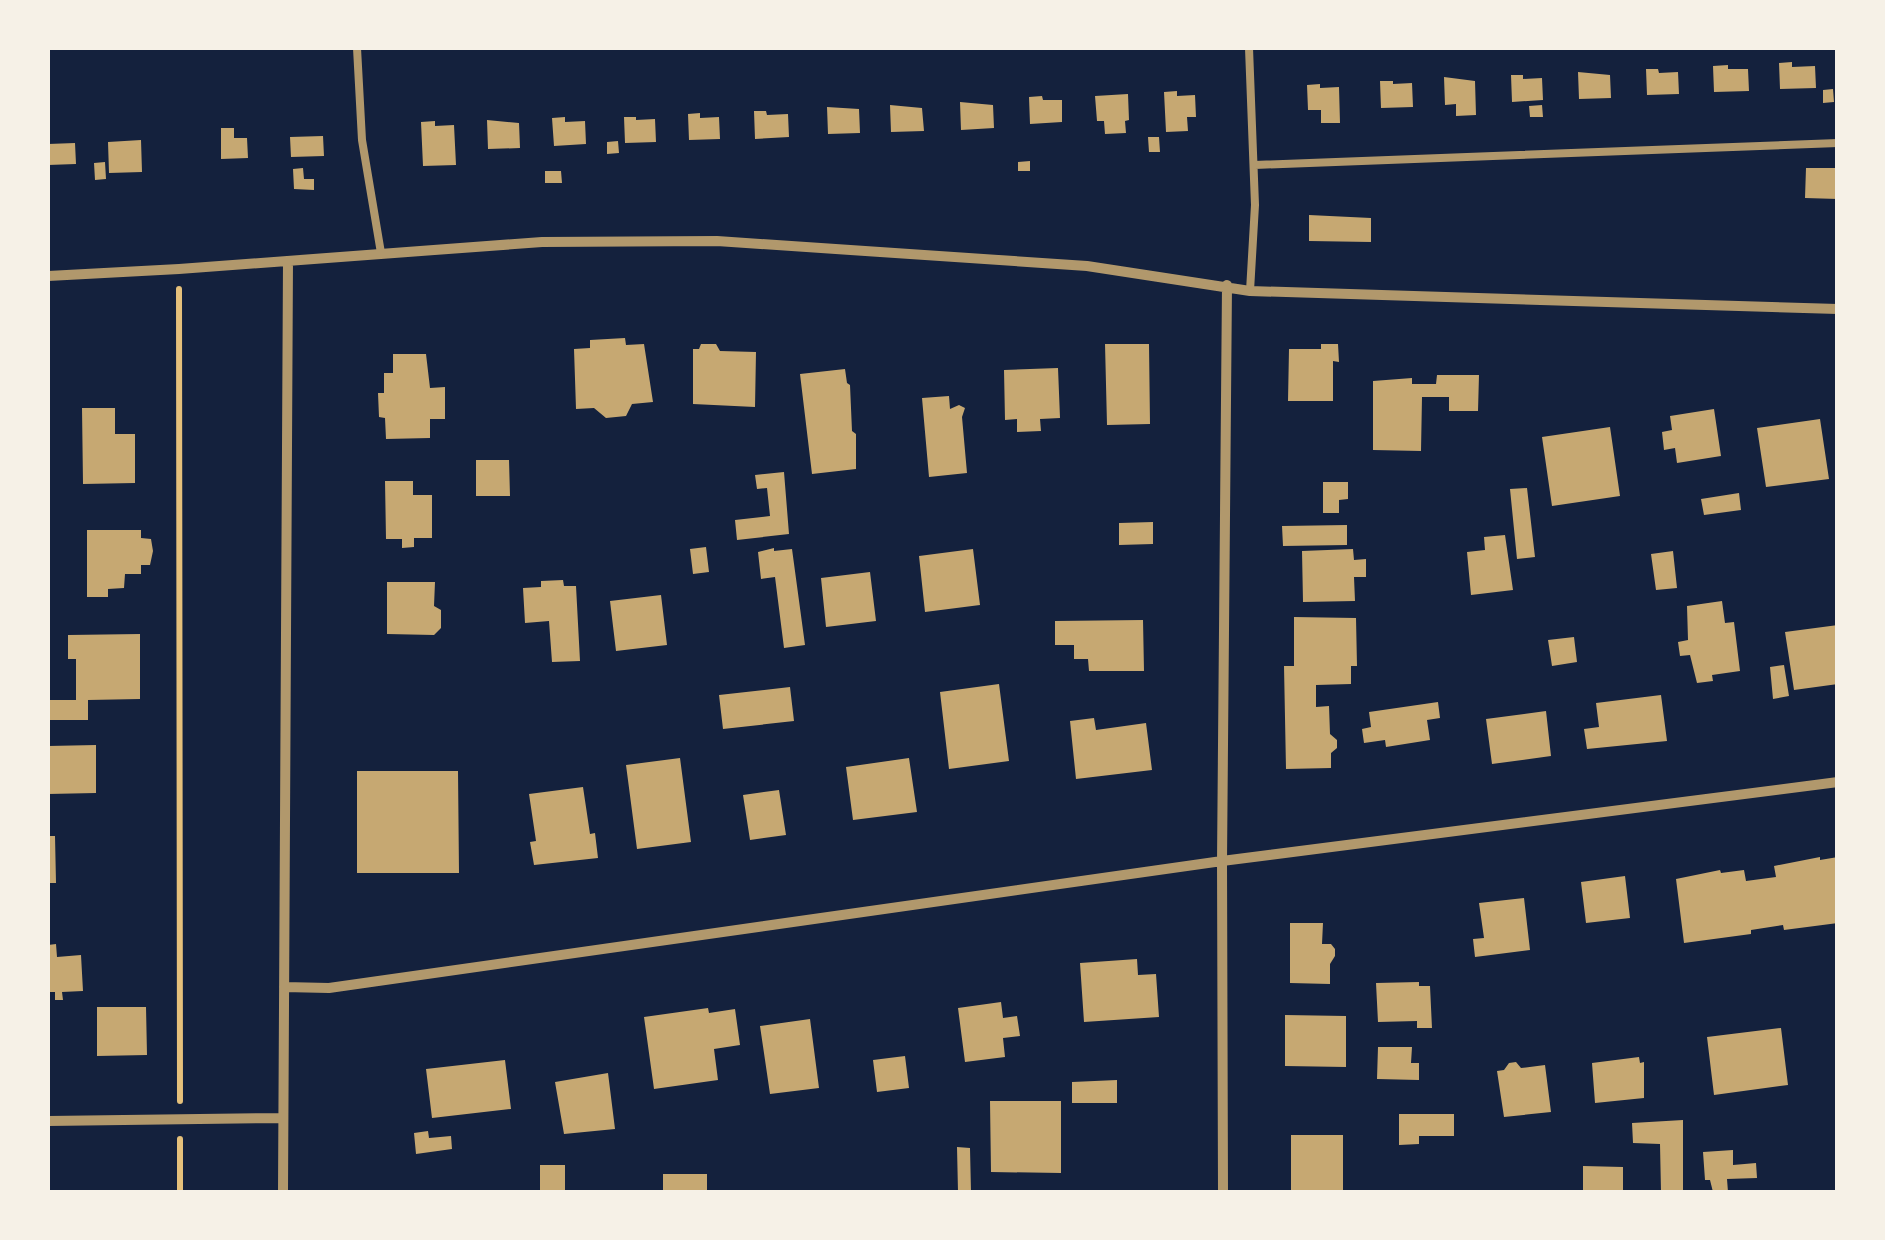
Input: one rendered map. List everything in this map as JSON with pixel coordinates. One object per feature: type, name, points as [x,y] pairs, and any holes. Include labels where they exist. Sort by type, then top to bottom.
[{"type":"street","points":[[48,276],[542,242],[717,241],[1088,266],[1250,290],[1838,309]]},
{"type":"street","points":[[282,1192],[288,261]]},
{"type":"street","points":[[1224,1192],[1222,861],[1227,285]]},
{"type":"street","points":[[284,987],[330,988],[1222,861],[1838,782]]},
{"type":"street","points":[[48,1121],[282,1118]]},
{"type":"lane","points":[[357,48],[362,140],[381,253]]},
{"type":"lane","points":[[1249,48],[1255,165],[1250,290]]},
{"type":"lane","points":[[1255,165],[1838,143]]},
{"type":"path","points":[[178,269],[180,1192]]},
{"type":"building","points":[[1792,62],[1792,67],[1815,66],[1816,88],[1780,89],[1779,63]]},
{"type":"building","points":[[1728,65],[1728,69],[1748,69],[1749,91],[1714,92],[1713,66]]},
{"type":"building","points":[[1646,69],[1678,72],[1679,94],[1647,95]]},
{"type":"building","points":[[1578,72],[1610,75],[1611,98],[1579,99]]},
{"type":"building","points":[[1511,75],[1542,78],[1543,100],[1512,102]]},
{"type":"building","points":[[1444,77],[1475,81],[1476,115],[1456,116],[1456,104],[1445,105]]},
{"type":"building","points":[[1380,81],[1412,83],[1413,107],[1381,108]]},
{"type":"building","points":[[1320,84],[1320,88],[1339,87],[1340,123],[1321,123],[1321,110],[1308,110],[1307,85]]},
{"type":"building","points":[[1833,89],[1834,102],[1823,103],[1823,90]]},
{"type":"building","points":[[1177,91],[1177,96],[1195,95],[1196,117],[1187,117],[1188,131],[1166,132],[1164,92]]},
{"type":"building","points":[[1128,94],[1126,133],[1105,134],[1104,121],[1097,121],[1095,96]]},
{"type":"building","points":[[1042,96],[1043,100],[1062,100],[1062,122],[1030,124],[1029,97]]},
{"type":"building","points":[[960,102],[993,105],[994,128],[961,130]]},
{"type":"building","points":[[890,105],[922,108],[924,131],[891,132]]},
{"type":"building","points":[[1542,105],[1543,117],[1530,117],[1529,106]]},
{"type":"building","points":[[827,107],[859,109],[860,133],[828,134]]},
{"type":"building","points":[[754,111],[788,114],[789,137],[755,139]]},
{"type":"building","points":[[700,113],[700,118],[719,117],[720,139],[689,140],[688,114]]},
{"type":"building","points":[[565,117],[565,122],[585,121],[586,144],[554,146],[552,118]]},
{"type":"building","points":[[624,117],[655,119],[656,142],[625,143]]},
{"type":"building","points":[[487,120],[519,123],[520,148],[488,149]]},
{"type":"building","points":[[435,121],[435,126],[454,125],[456,165],[423,166],[421,122]]},
{"type":"building","points":[[221,128],[234,128],[234,138],[247,138],[248,158],[221,159]]},
{"type":"building","points":[[323,136],[324,156],[291,157],[290,137]]},
{"type":"building","points":[[1148,137],[1159,137],[1160,152],[1149,152]]},
{"type":"building","points":[[141,140],[142,172],[109,173],[108,142]]},
{"type":"building","points":[[618,141],[619,153],[607,154],[607,142]]},
{"type":"building","points":[[75,143],[76,164],[48,165],[48,144]]},
{"type":"building","points":[[1030,161],[1030,171],[1018,171],[1018,162]]},
{"type":"building","points":[[105,162],[106,179],[95,180],[94,163]]},
{"type":"building","points":[[303,168],[304,179],[314,179],[314,190],[294,189],[293,169]]},
{"type":"building","points":[[1806,168],[1838,168],[1838,199],[1805,198]]},
{"type":"building","points":[[545,171],[561,171],[562,183],[545,183]]},
{"type":"building","points":[[1309,215],[1371,218],[1371,242],[1309,241]]},
{"type":"building","points":[[625,338],[626,345],[644,344],[653,402],[632,404],[626,416],[606,418],[594,408],[576,409],[574,349],[590,348],[590,340]]},
{"type":"building","points":[[701,344],[716,344],[720,351],[756,352],[755,407],[693,404],[693,349],[699,349]]},
{"type":"building","points":[[1105,344],[1149,344],[1150,424],[1107,425]]},
{"type":"building","points":[[1321,344],[1338,344],[1339,362],[1333,361],[1333,401],[1288,401],[1289,349],[1321,349]]},
{"type":"building","points":[[393,354],[426,354],[430,388],[445,387],[445,419],[430,419],[430,438],[386,439],[385,418],[379,417],[378,393],[384,393],[384,373],[393,373]]},
{"type":"building","points":[[1058,368],[1060,418],[1040,419],[1041,431],[1017,432],[1017,419],[1005,420],[1004,370]]},
{"type":"building","points":[[845,369],[850,385],[852,431],[856,434],[856,469],[812,474],[800,374]]},
{"type":"building","points":[[1437,375],[1479,375],[1478,411],[1449,411],[1449,397],[1422,397],[1421,451],[1373,450],[1373,381],[1412,378],[1412,384],[1436,384]]},
{"type":"building","points":[[949,396],[950,409],[959,405],[965,408],[962,417],[967,473],[929,477],[922,398]]},
{"type":"building","points":[[82,408],[115,408],[115,434],[135,434],[135,483],[83,484]]},
{"type":"building","points":[[1714,409],[1721,456],[1677,463],[1675,448],[1664,450],[1662,432],[1672,430],[1670,416]]},
{"type":"building","points":[[1820,419],[1829,479],[1766,487],[1757,428]]},
{"type":"building","points":[[1610,427],[1620,496],[1552,506],[1542,437]]},
{"type":"building","points":[[476,460],[509,460],[510,496],[476,496]]},
{"type":"building","points":[[784,472],[789,534],[737,540],[735,520],[770,516],[767,488],[757,489],[755,475]]},
{"type":"building","points":[[385,481],[413,481],[413,495],[432,495],[432,538],[414,538],[414,547],[402,548],[402,539],[386,539]]},
{"type":"building","points":[[1323,482],[1348,482],[1348,499],[1339,500],[1339,513],[1323,513]]},
{"type":"building","points":[[1527,488],[1535,557],[1517,559],[1510,489]]},
{"type":"building","points":[[1739,493],[1741,510],[1704,515],[1701,499]]},
{"type":"building","points":[[1153,522],[1153,544],[1119,545],[1119,523]]},
{"type":"building","points":[[1347,525],[1347,545],[1283,546],[1282,526]]},
{"type":"building","points":[[87,530],[141,530],[141,538],[151,539],[150,565],[141,565],[141,574],[125,574],[124,588],[108,589],[108,597],[87,597]]},
{"type":"building","points":[[1505,535],[1513,590],[1471,595],[1467,552],[1485,550],[1484,537]]},
{"type":"building","points":[[706,547],[709,572],[693,574],[690,549]]},
{"type":"building","points":[[792,549],[805,645],[784,648],[775,577],[761,579],[758,552]]},
{"type":"building","points":[[973,549],[980,605],[925,612],[919,556]]},
{"type":"building","points":[[1353,549],[1354,560],[1366,559],[1366,577],[1354,577],[1355,601],[1303,602],[1302,551]]},
{"type":"building","points":[[1673,551],[1677,588],[1656,590],[1651,554]]},
{"type":"building","points":[[870,572],[876,621],[826,627],[821,578]]},
{"type":"building","points":[[563,580],[564,586],[576,586],[580,661],[552,662],[549,621],[525,623],[523,588],[541,587],[541,581]]},
{"type":"building","points":[[387,582],[435,582],[434,606],[441,610],[441,628],[434,635],[387,634]]},
{"type":"building","points":[[661,595],[667,645],[616,651],[610,601]]},
{"type":"building","points":[[1722,601],[1725,623],[1734,622],[1740,671],[1712,675],[1713,681],[1697,683],[1690,655],[1680,656],[1678,642],[1688,640],[1687,606]]},
{"type":"building","points":[[1294,617],[1356,618],[1357,666],[1351,666],[1351,684],[1316,685],[1316,707],[1329,706],[1330,734],[1337,740],[1337,748],[1331,753],[1331,768],[1286,769],[1284,666],[1294,666]]},
{"type":"building","points":[[1143,620],[1144,671],[1089,671],[1088,659],[1074,659],[1074,645],[1055,645],[1055,621]]},
{"type":"building","points":[[1838,625],[1838,684],[1794,690],[1785,632]]},
{"type":"building","points":[[140,634],[140,699],[88,700],[88,720],[48,720],[48,700],[76,700],[76,659],[68,659],[68,635]]},
{"type":"building","points":[[1574,637],[1577,662],[1552,666],[1548,640]]},
{"type":"building","points":[[1784,665],[1789,696],[1773,699],[1770,667]]},
{"type":"building","points":[[999,684],[1009,761],[949,769],[940,692]]},
{"type":"building","points":[[790,687],[794,721],[723,729],[719,695]]},
{"type":"building","points":[[1661,695],[1667,741],[1587,749],[1584,729],[1599,727],[1596,703]]},
{"type":"building","points":[[1438,702],[1440,718],[1427,720],[1430,740],[1386,747],[1385,740],[1364,743],[1362,729],[1371,727],[1369,712]]},
{"type":"building","points":[[1546,711],[1551,756],[1492,764],[1486,719]]},
{"type":"building","points":[[1094,718],[1096,730],[1146,723],[1152,770],[1076,779],[1070,721]]},
{"type":"building","points":[[96,745],[96,793],[48,794],[48,746]]},
{"type":"building","points":[[680,758],[691,842],[637,849],[626,765]]},
{"type":"building","points":[[909,758],[917,812],[853,820],[846,767]]},
{"type":"building","points":[[357,771],[458,771],[459,873],[357,873]]},
{"type":"building","points":[[583,787],[598,858],[534,865],[530,842],[536,841],[529,794]]},
{"type":"building","points":[[779,790],[786,835],[750,840],[743,795]]},
{"type":"building","points":[[48,836],[55,836],[56,883],[48,883]]},
{"type":"building","points":[[1838,857],[1838,923],[1784,930],[1783,925],[1751,930],[1751,934],[1684,943],[1676,879],[1720,870],[1744,870],[1746,881],[1776,877],[1774,866]]},
{"type":"building","points":[[1625,876],[1630,918],[1586,923],[1581,882]]},
{"type":"building","points":[[1524,898],[1530,950],[1475,957],[1473,939],[1484,938],[1479,903]]},
{"type":"building","points":[[1290,923],[1323,923],[1322,944],[1331,944],[1335,949],[1330,984],[1290,983]]},
{"type":"building","points":[[56,944],[57,957],[81,955],[83,991],[62,992],[63,1000],[55,1000],[55,992],[48,992],[48,945]]},
{"type":"building","points":[[1137,959],[1138,975],[1156,974],[1159,1017],[1084,1022],[1080,963]]},
{"type":"building","points":[[1419,982],[1419,986],[1430,986],[1432,1028],[1417,1028],[1417,1021],[1378,1022],[1376,983]]},
{"type":"building","points":[[1001,1002],[1003,1018],[1017,1016],[1020,1036],[1003,1038],[1005,1057],[965,1062],[958,1008]]},
{"type":"building","points":[[97,1007],[146,1007],[147,1055],[97,1056]]},
{"type":"building","points":[[708,1008],[709,1013],[735,1009],[740,1045],[714,1049],[718,1080],[654,1089],[644,1017]]},
{"type":"building","points":[[1285,1015],[1346,1016],[1346,1067],[1285,1066]]},
{"type":"building","points":[[810,1019],[819,1088],[770,1094],[760,1026]]},
{"type":"building","points":[[1781,1028],[1788,1085],[1714,1095],[1707,1037]]},
{"type":"building","points":[[1378,1047],[1412,1047],[1411,1063],[1419,1063],[1419,1080],[1377,1079]]},
{"type":"building","points":[[905,1056],[909,1088],[877,1092],[873,1060]]},
{"type":"building","points":[[1639,1057],[1640,1063],[1644,1062],[1644,1098],[1595,1103],[1592,1063]]},
{"type":"building","points":[[505,1060],[511,1109],[432,1118],[426,1069]]},
{"type":"building","points":[[1516,1062],[1521,1068],[1545,1065],[1551,1112],[1504,1117],[1497,1071]]},
{"type":"building","points":[[608,1073],[615,1129],[564,1134],[555,1082]]},
{"type":"building","points":[[1117,1080],[1117,1103],[1072,1103],[1072,1082]]},
{"type":"building","points":[[990,1101],[1061,1101],[1061,1173],[991,1172]]},
{"type":"building","points":[[1399,1114],[1454,1114],[1454,1136],[1419,1136],[1419,1144],[1399,1145]]},
{"type":"building","points":[[1683,1120],[1683,1192],[1661,1192],[1660,1144],[1633,1143],[1632,1123]]},
{"type":"building","points":[[428,1131],[429,1138],[451,1136],[452,1149],[416,1154],[414,1133]]},
{"type":"building","points":[[1291,1135],[1343,1135],[1343,1192],[1291,1192]]},
{"type":"building","points":[[957,1147],[970,1148],[971,1192],[958,1192]]},
{"type":"building","points":[[1733,1150],[1733,1165],[1756,1163],[1757,1178],[1727,1179],[1728,1192],[1713,1192],[1710,1180],[1705,1180],[1703,1152]]},
{"type":"building","points":[[540,1165],[565,1165],[565,1192],[540,1192]]},
{"type":"building","points":[[1583,1166],[1623,1167],[1623,1192],[1583,1192]]},
{"type":"building","points":[[663,1174],[707,1174],[707,1191],[663,1190]]}]
